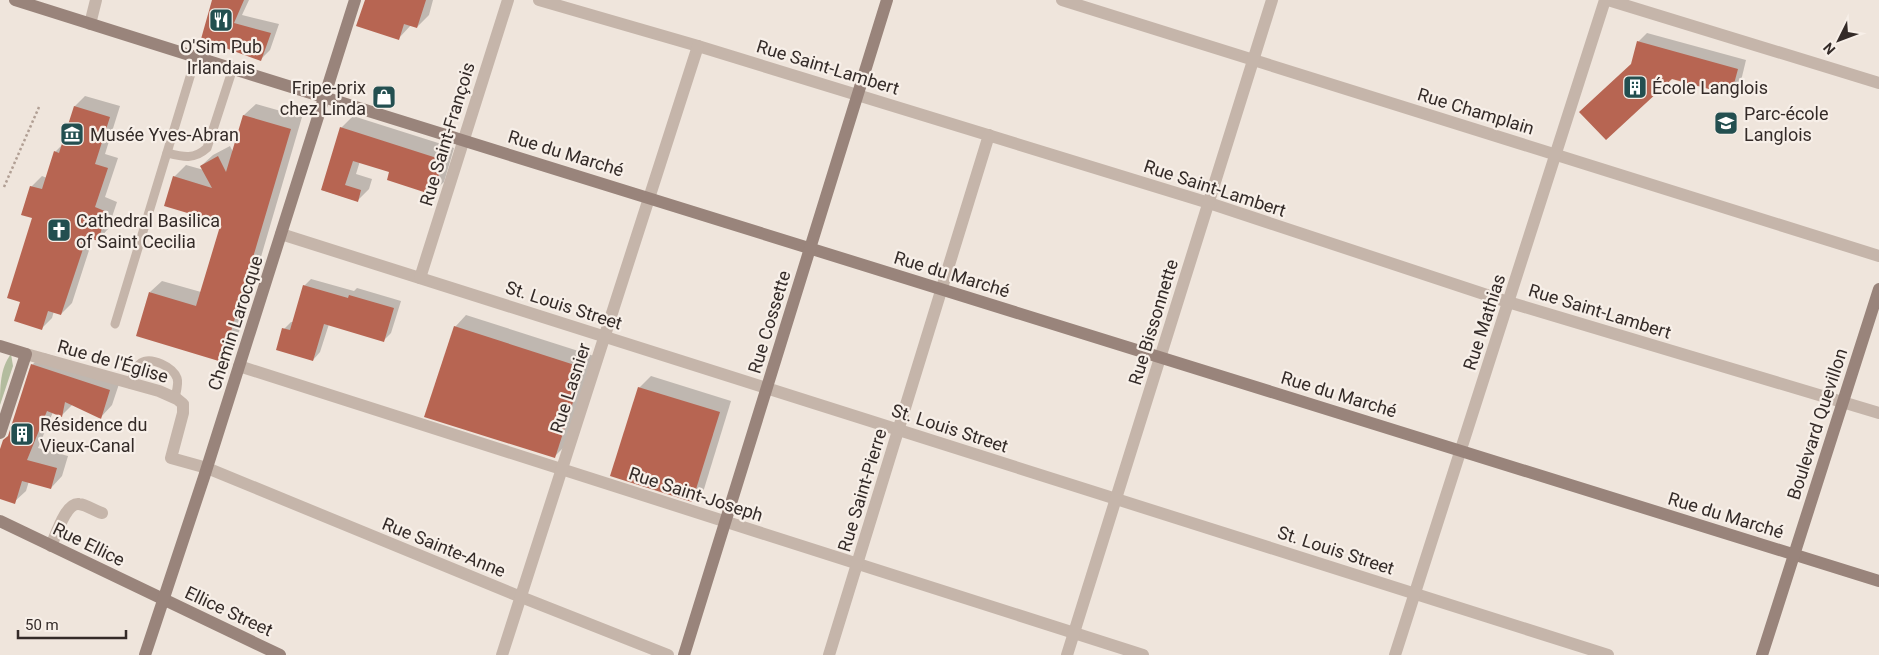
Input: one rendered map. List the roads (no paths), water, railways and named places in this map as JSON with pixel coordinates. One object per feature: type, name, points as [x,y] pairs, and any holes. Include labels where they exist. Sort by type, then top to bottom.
[{"type":"street","name":"Rue du Marché","points":[[15,0],[1879,581]]},
{"type":"street","points":[[90,24],[96,0]]},
{"type":"street","name":"Chemin Larocque","points":[[145,655],[207,468],[355,0]]},
{"type":"street","name":"Rue Saint-François","points":[[420,278],[508,0]]},
{"type":"street","name":"Rue Saint-Lambert","points":[[539,0],[698,46],[989,135],[1209,203],[1508,302],[1879,413]]},
{"type":"street","name":"Rue Cossette","points":[[684,655],[887,0]]},
{"type":"street","name":"Rue Champlain","points":[[1062,0],[1879,256]]},
{"type":"street","name":"Rue Bissonnette","points":[[1067,655],[1272,0]]},
{"type":"street","points":[[1606,0],[1879,83]]},
{"type":"street","name":"Rue Mathias","points":[[1396,655],[1606,0]]},
{"type":"street","name":"Rue Lasnier","points":[[502,655],[698,46]]},
{"type":"street","name":"Rue Saint-Pierre","points":[[829,655],[989,135]]},
{"type":"street","name":"St. Louis Street","points":[[282,234],[1608,655]]},
{"type":"street","name":"Boulevard Quevillon","points":[[1762,655],[1879,289]]},
{"type":"street","name":"Rue de l'Église","points":[[0,346],[175,398],[183,404],[183,413],[171,458],[207,468]]},
{"type":"street","points":[[0,433],[26,354]]},
{"type":"street","name":"Rue Saint-Joseph","points":[[239,366],[1143,655]]},
{"type":"street","name":"Rue Sainte-Anne","points":[[207,468],[521,597],[668,655]]},
{"type":"street","points":[[51,546],[67,510],[73,505],[78,504],[102,514]]},
{"type":"street","name":"Rue Ellice","points":[[0,521],[163,599]]},
{"type":"street","name":"Ellice Street","points":[[163,599],[280,655]]},
{"type":"lane","points":[[115,324],[196,57]]},
{"type":"lane","points":[[167,153],[186,158],[200,155],[206,148],[233,68]]},
{"type":"lane","points":[[130,384],[136,368],[143,362],[152,360],[166,366],[176,376],[178,380],[175,398]]},
{"type":"place","name":"O'Sim Pub Irlandais","points":[[221,20]]},
{"type":"place","name":"École Langlois","points":[[1635,87]]},
{"type":"place","name":"Fripe-prix chez Linda","points":[[384,97]]},
{"type":"place","name":"Parc-école Langlois","points":[[1726,123]]},
{"type":"place","name":"Musée Yves-Abran","points":[[72,134]]},
{"type":"place","name":"Cathedral Basilica of Saint Cecilia","points":[[59,230]]},
{"type":"place","name":"Résidence du Vieux-Canal","points":[[22,434]]}]
